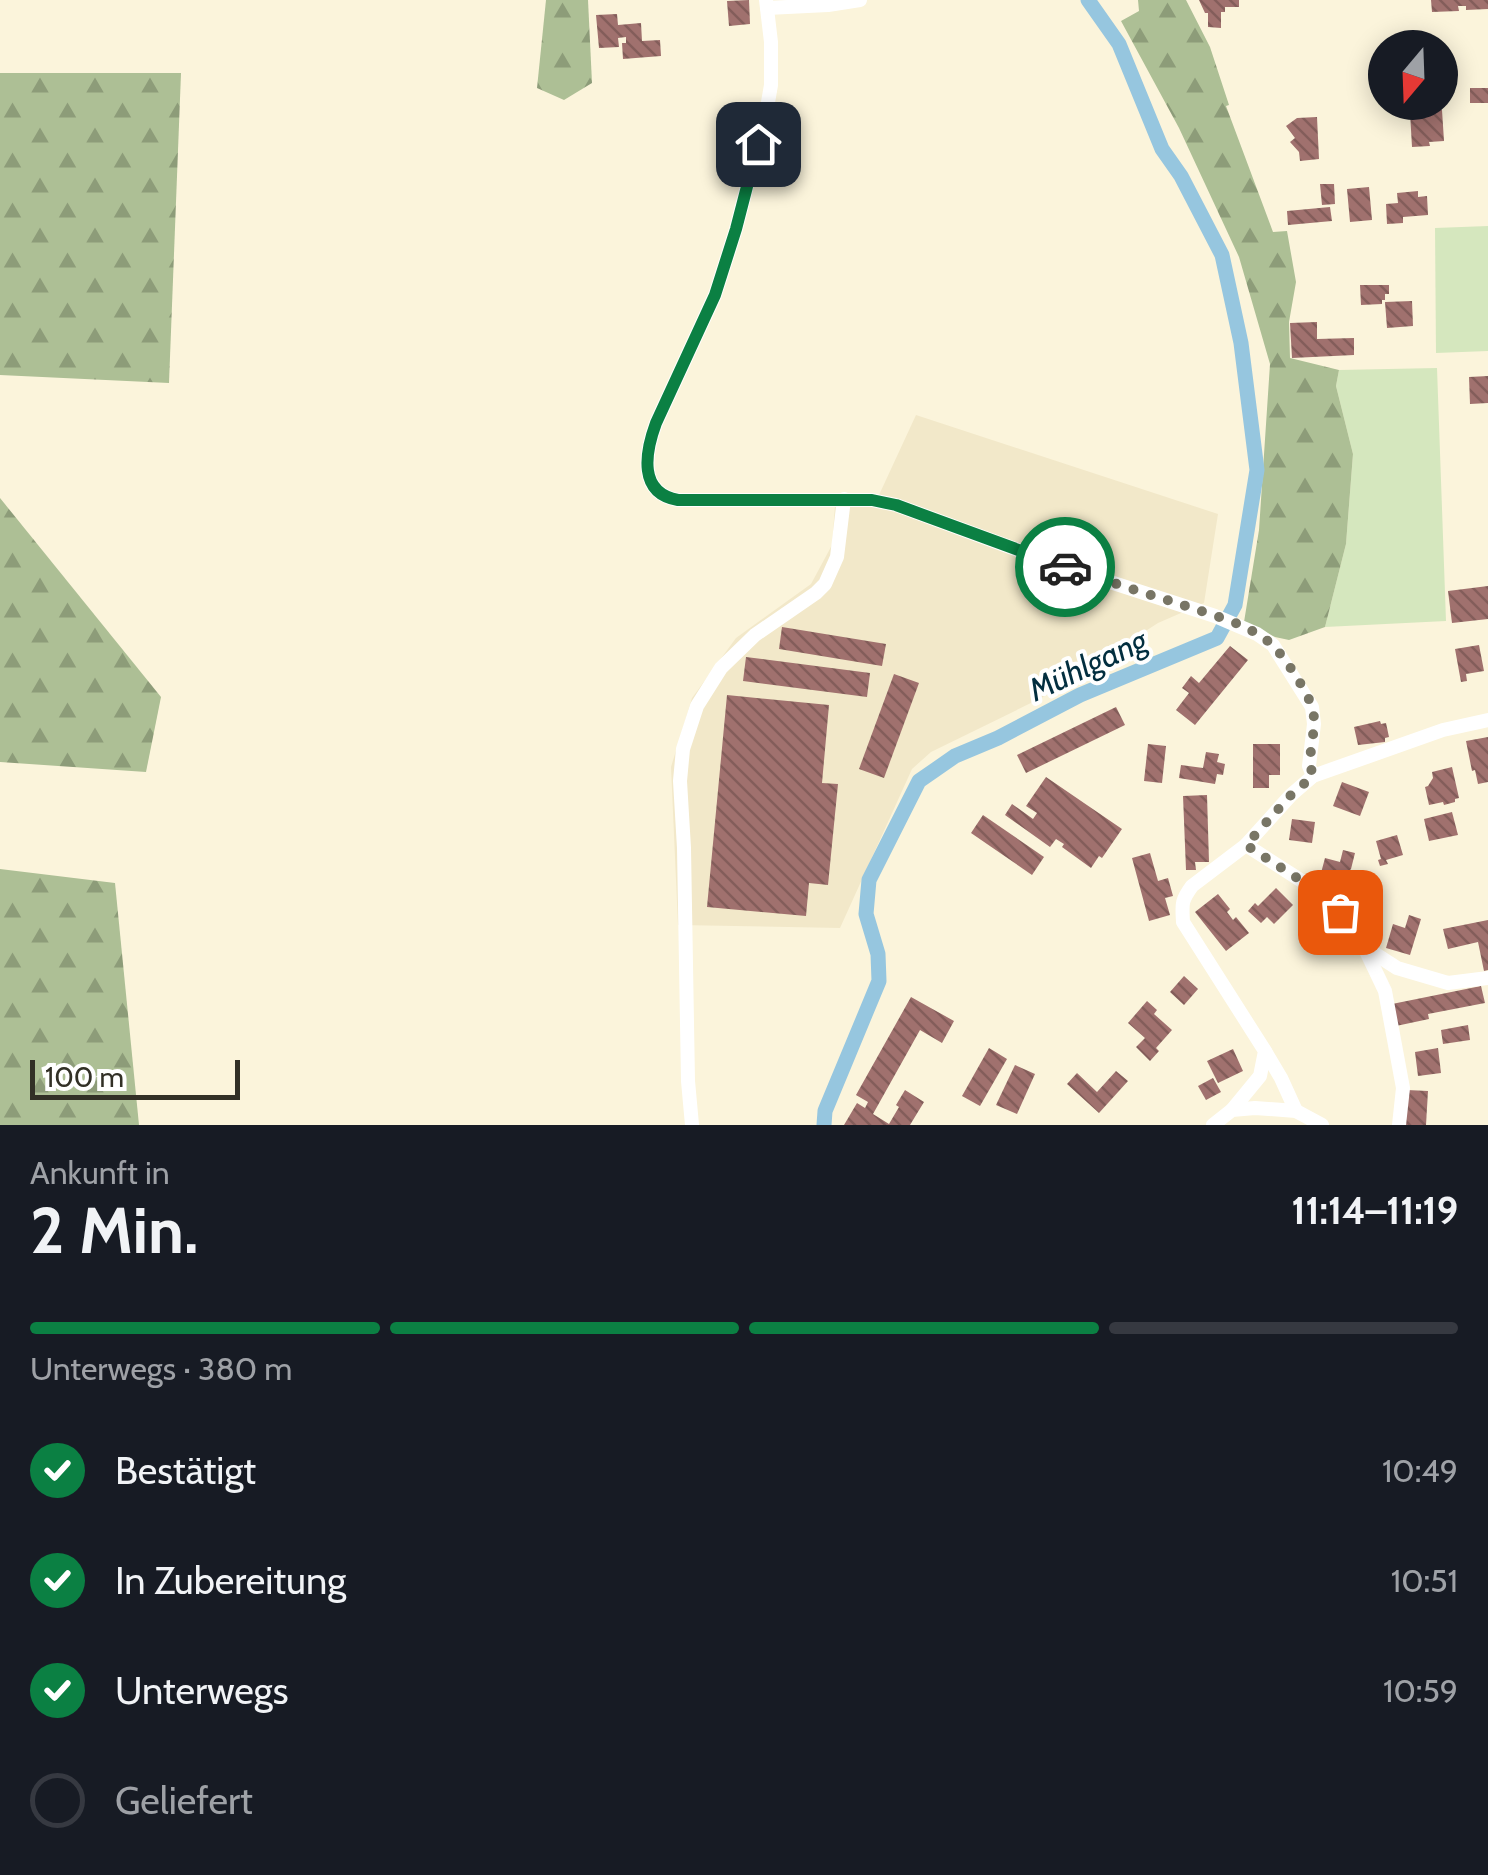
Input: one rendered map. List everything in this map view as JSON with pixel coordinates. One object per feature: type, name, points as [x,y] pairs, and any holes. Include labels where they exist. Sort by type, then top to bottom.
[{"type":"street","points":[[860,0],[828,5],[766,4],[771,55],[768,108],[715,295],[649,443],[649,479],[664,498],[678,500],[844,499],[896,505],[1257,634],[1273,644],[1312,707],[1309,766],[1313,776]]},
{"type":"street","points":[[692,1125],[681,764],[697,706],[722,668],[744,645],[825,584],[838,557],[844,499]]},
{"type":"street","points":[[1296,1110],[1282,1078],[1183,922],[1182,901],[1192,886],[1246,845],[1313,776],[1443,730],[1488,720]]},
{"type":"street","points":[[1246,845],[1319,892],[1340,912],[1363,946],[1386,990],[1403,1088],[1399,1125]]},
{"type":"street","points":[[1363,946],[1397,968],[1448,982],[1488,978]]},
{"type":"street","points":[[1213,1125],[1232,1110],[1260,1076],[1265,1051]]},
{"type":"street","points":[[1232,1110],[1296,1110],[1322,1125]]},
{"type":"shaded area","points":[[916,415],[1218,514],[1204,603],[1158,623],[1080,679],[931,752],[912,769],[840,928],[678,925],[671,767],[692,698],[736,638],[811,584],[832,545],[836,493],[879,495]]},
{"type":"green space","points":[[546,0],[588,0],[592,83],[564,100],[537,88]]},
{"type":"green space","points":[[1138,0],[1186,0],[1210,47],[1229,105],[1226,106],[1273,232],[1287,231],[1296,282],[1289,322],[1290,358],[1339,370],[1336,386],[1353,454],[1346,544],[1325,627],[1289,640],[1244,622],[1259,530],[1270,364],[1239,257],[1179,128],[1121,21],[1139,11]]},
{"type":"green space","points":[[0,73],[181,73],[169,383],[0,375]]},
{"type":"green space","points":[[1488,226],[1488,351],[1436,353],[1435,228]]},
{"type":"green space","points":[[1437,368],[1446,621],[1325,627],[1346,544],[1353,454],[1336,386],[1339,370]]},
{"type":"green space","points":[[0,498],[161,697],[146,772],[0,762]]},
{"type":"green space","points":[[0,869],[115,883],[139,1125],[0,1125]]},
{"type":"building","points":[[749,0],[750,24],[729,26],[727,1]]},
{"type":"building","points":[[1199,0],[1239,0],[1239,7],[1225,7],[1221,28],[1208,27],[1208,13]]},
{"type":"building","points":[[1431,0],[1488,0],[1488,9],[1466,10],[1466,6],[1458,6],[1459,11],[1432,12]]},
{"type":"building","points":[[617,14],[618,25],[641,23],[642,41],[660,40],[661,56],[623,59],[622,43],[626,43],[626,37],[618,38],[619,47],[599,48],[596,15]]},
{"type":"building","points":[[1470,88],[1488,88],[1488,103],[1470,103]]},
{"type":"building","points":[[1317,117],[1319,159],[1300,161],[1299,152],[1290,142],[1295,138],[1286,126],[1297,118]]},
{"type":"building","points":[[1410,120],[1443,120],[1444,141],[1412,147]]},
{"type":"building","points":[[1320,184],[1334,184],[1335,204],[1322,205]]},
{"type":"building","points":[[1369,187],[1372,220],[1350,222],[1347,189]]},
{"type":"building","points":[[1418,191],[1418,197],[1427,196],[1428,215],[1403,217],[1403,223],[1387,224],[1386,204],[1398,203],[1397,193]]},
{"type":"building","points":[[1330,207],[1332,221],[1288,225],[1287,211]]},
{"type":"building","points":[[1360,285],[1389,285],[1389,294],[1385,294],[1382,304],[1361,305]]},
{"type":"building","points":[[1412,301],[1413,326],[1387,328],[1385,302]]},
{"type":"building","points":[[1317,322],[1317,339],[1354,338],[1354,355],[1292,358],[1290,323]]},
{"type":"building","points":[[1488,376],[1488,403],[1470,404],[1469,377]]},
{"type":"building","points":[[1488,586],[1488,619],[1452,623],[1448,591]]},
{"type":"building","points":[[782,627],[886,644],[882,666],[779,649]]},
{"type":"building","points":[[1479,645],[1484,671],[1466,674],[1467,681],[1461,682],[1455,649]]},
{"type":"building","points":[[1230,646],[1248,660],[1195,725],[1176,710],[1189,693],[1182,688],[1191,676],[1199,683]]},
{"type":"building","points":[[746,657],[870,673],[867,697],[743,681]]},
{"type":"building","points":[[894,674],[919,683],[884,778],[859,769]]},
{"type":"building","points":[[727,695],[829,705],[822,783],[838,784],[828,885],[809,883],[806,916],[707,907]]},
{"type":"building","points":[[1116,707],[1125,725],[1026,773],[1017,755]]},
{"type":"building","points":[[1386,723],[1389,737],[1385,742],[1358,745],[1354,727]]},
{"type":"building","points":[[1488,737],[1488,782],[1478,784],[1466,741]]},
{"type":"building","points":[[1148,744],[1166,746],[1162,783],[1144,781]]},
{"type":"building","points":[[1253,744],[1280,744],[1280,775],[1269,775],[1269,788],[1253,788]]},
{"type":"building","points":[[1206,752],[1219,754],[1217,762],[1225,764],[1223,775],[1217,774],[1215,784],[1179,778],[1181,765],[1203,768]]},
{"type":"building","points":[[1452,767],[1459,798],[1444,805],[1429,805],[1425,787],[1433,778],[1432,772]]},
{"type":"building","points":[[1046,777],[1122,829],[1091,868],[1056,839],[1050,847],[1005,815],[1012,804],[1033,819],[1037,813],[1026,806]]},
{"type":"building","points":[[1342,782],[1369,792],[1360,816],[1333,806]]},
{"type":"building","points":[[1207,795],[1209,862],[1195,862],[1196,870],[1186,870],[1183,796]]},
{"type":"building","points":[[1452,812],[1458,835],[1429,841],[1424,819]]},
{"type":"building","points":[[983,815],[1044,857],[1032,875],[971,833]]},
{"type":"building","points":[[1292,819],[1315,822],[1312,843],[1289,840]]},
{"type":"building","points":[[1397,835],[1403,855],[1380,866],[1376,841]]},
{"type":"building","points":[[1343,850],[1355,853],[1351,869],[1342,878],[1321,873],[1325,858],[1340,862]]},
{"type":"building","points":[[1150,853],[1158,881],[1168,878],[1173,896],[1165,898],[1170,915],[1149,921],[1132,858]]},
{"type":"building","points":[[1276,888],[1293,905],[1274,924],[1267,917],[1261,923],[1248,911]]},
{"type":"building","points":[[1218,894],[1233,920],[1236,917],[1249,933],[1226,951],[1195,912]]},
{"type":"building","points":[[1409,915],[1421,919],[1410,955],[1386,948],[1393,924],[1405,928]]},
{"type":"building","points":[[1488,920],[1488,970],[1484,971],[1478,942],[1448,949],[1443,929]]},
{"type":"building","points":[[1184,976],[1198,989],[1184,1005],[1170,992]]},
{"type":"building","points":[[1481,986],[1485,1003],[1428,1014],[1429,1019],[1396,1026],[1392,1004]]},
{"type":"building","points":[[911,997],[954,1021],[942,1043],[920,1030],[873,1114],[889,1124],[905,1090],[924,1102],[910,1125],[844,1125],[857,1103],[865,1108],[868,1102],[856,1095]]},
{"type":"building","points":[[1147,1001],[1157,1010],[1154,1014],[1172,1030],[1150,1061],[1136,1047],[1145,1038],[1128,1023]]},
{"type":"building","points":[[1468,1025],[1470,1040],[1443,1044],[1441,1030]]},
{"type":"building","points":[[989,1048],[1007,1059],[980,1106],[962,1096]]},
{"type":"building","points":[[1438,1048],[1441,1073],[1418,1076],[1415,1052]]},
{"type":"building","points":[[1233,1049],[1243,1071],[1218,1083],[1207,1061]]},
{"type":"building","points":[[1015,1065],[1035,1074],[1017,1114],[996,1105]]},
{"type":"building","points":[[1116,1071],[1128,1081],[1099,1113],[1067,1084],[1077,1073],[1097,1092]]},
{"type":"building","points":[[1213,1078],[1221,1092],[1206,1100],[1198,1086]]},
{"type":"building","points":[[1407,1090],[1428,1091],[1426,1125],[1404,1125]]},
{"type":"waterway","name":"Mühlgang","points":[[824,1125],[825,1111],[879,981],[878,954],[866,914],[869,880],[919,781],[955,756],[1080,695],[1217,638],[1235,605],[1257,470],[1241,343],[1222,255],[1181,176],[1162,149],[1119,44],[1088,0]]},
{"type":"way so far","points":[[1065,567],[1215,616],[1273,644],[1312,707],[1309,766],[1313,776],[1246,845],[1319,892],[1340,912]]},
{"type":"route","points":[[758,144],[715,295],[649,443],[649,479],[658,492],[664,498],[678,500],[872,500],[896,505],[1065,567]]}]
